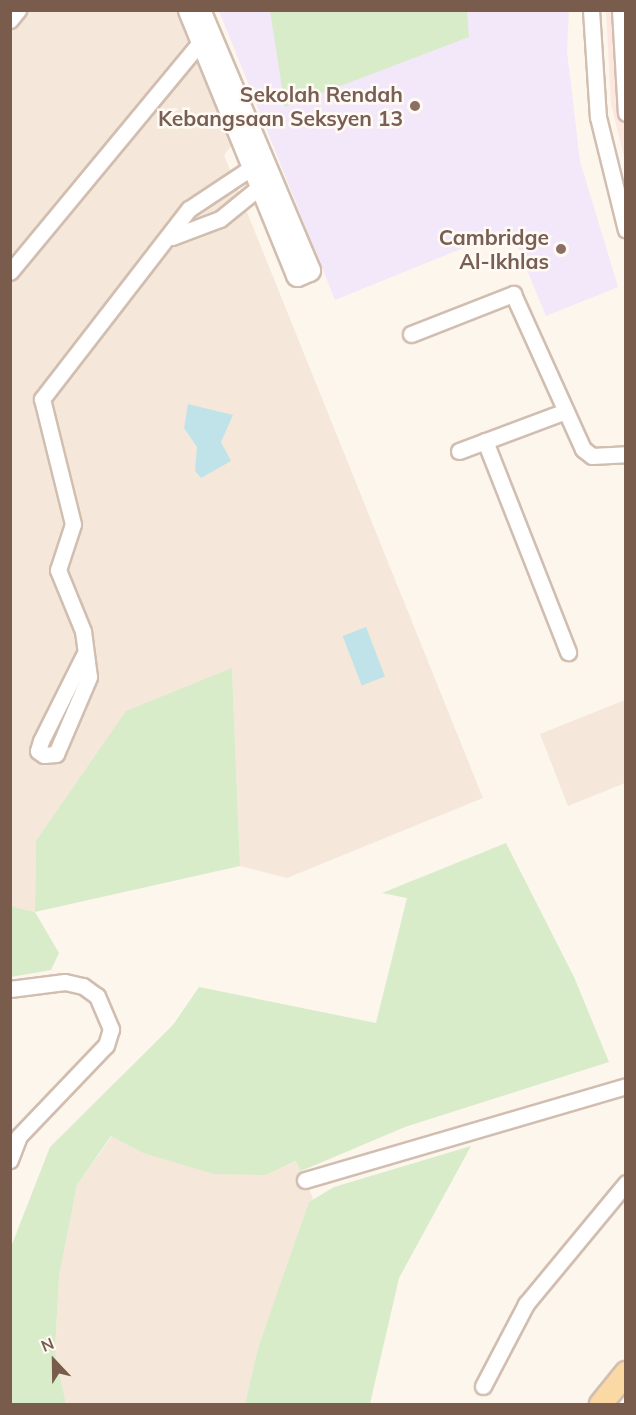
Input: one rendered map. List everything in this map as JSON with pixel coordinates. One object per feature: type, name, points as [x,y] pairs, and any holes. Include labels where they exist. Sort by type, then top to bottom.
[{"type":"main road","points":[[602,1404],[626,1373]]},
{"type":"street","points":[[10,20],[18,10]]},
{"type":"street","points":[[189,10],[204,36],[261,173],[309,270]]},
{"type":"street","points":[[10,272],[182,68],[204,36],[199,10]]},
{"type":"street","points":[[591,10],[598,117],[626,230]]},
{"type":"street","points":[[598,117],[625,112],[620,10]]},
{"type":"street","points":[[172,237],[220,219],[261,173]]},
{"type":"street","points":[[84,655],[41,741],[38,751],[44,755],[56,754],[80,706],[89,677],[84,655],[83,631],[58,570],[73,524],[42,399],[172,237],[189,209],[261,173]]},
{"type":"street","points":[[411,334],[513,294],[583,449],[592,456],[626,454]]},
{"type":"street","points":[[459,451],[566,411]]},
{"type":"street","points":[[485,441],[568,652]]},
{"type":"street","points":[[10,989],[65,982],[83,986],[97,996],[111,1029],[106,1045],[40,1108],[19,1136],[10,1160]]},
{"type":"street","points":[[305,1180],[626,1086]]},
{"type":"street","points":[[483,1386],[526,1304],[626,1183]]},
{"type":"shaded area","points":[[10,11],[179,11],[232,145],[224,155],[483,798],[287,878],[240,866],[232,669],[36,841],[35,912],[11,906]]},
{"type":"shaded area","name":"Sekolah Rendah Kebangsaan Seksyen 13","points":[[219,11],[569,11],[567,51],[580,161],[618,287],[546,316],[510,229],[335,300]]},
{"type":"shaded area","points":[[606,11],[625,11],[625,161],[611,104]]},
{"type":"shaded area","points":[[625,700],[625,783],[568,806],[540,734]]},
{"type":"shaded area","points":[[112,1136],[143,1153],[266,1175],[297,1161],[313,1198],[258,1348],[245,1404],[66,1404],[55,1352],[59,1277],[77,1185]]},
{"type":"green space","points":[[270,11],[467,11],[469,37],[285,107]]},
{"type":"green space","points":[[232,668],[240,866],[35,912],[36,841],[126,711]]},
{"type":"green space","points":[[506,843],[574,977],[609,1062],[405,1127],[301,1171],[296,1161],[266,1175],[214,1174],[143,1153],[111,1136],[77,1185],[59,1277],[55,1352],[66,1404],[11,1404],[11,1247],[50,1147],[173,1025],[199,987],[376,1023],[407,898],[382,893]]},
{"type":"green space","points":[[11,906],[35,912],[59,953],[51,970],[11,977]]},
{"type":"green space","points":[[471,1146],[399,1278],[370,1404],[245,1404],[258,1348],[309,1202],[334,1187]]},
{"type":"water","points":[[188,404],[233,415],[221,442],[231,461],[201,478],[195,471],[197,447],[184,428]]},
{"type":"water","points":[[366,627],[385,676],[362,685],[343,636]]},
{"type":"place","name":"Sekolah Rendah Kebangsaan Seksyen 13","points":[[415,106]]},
{"type":"place","name":"Cambridge Al-Ikhlas","points":[[561,249]]}]
